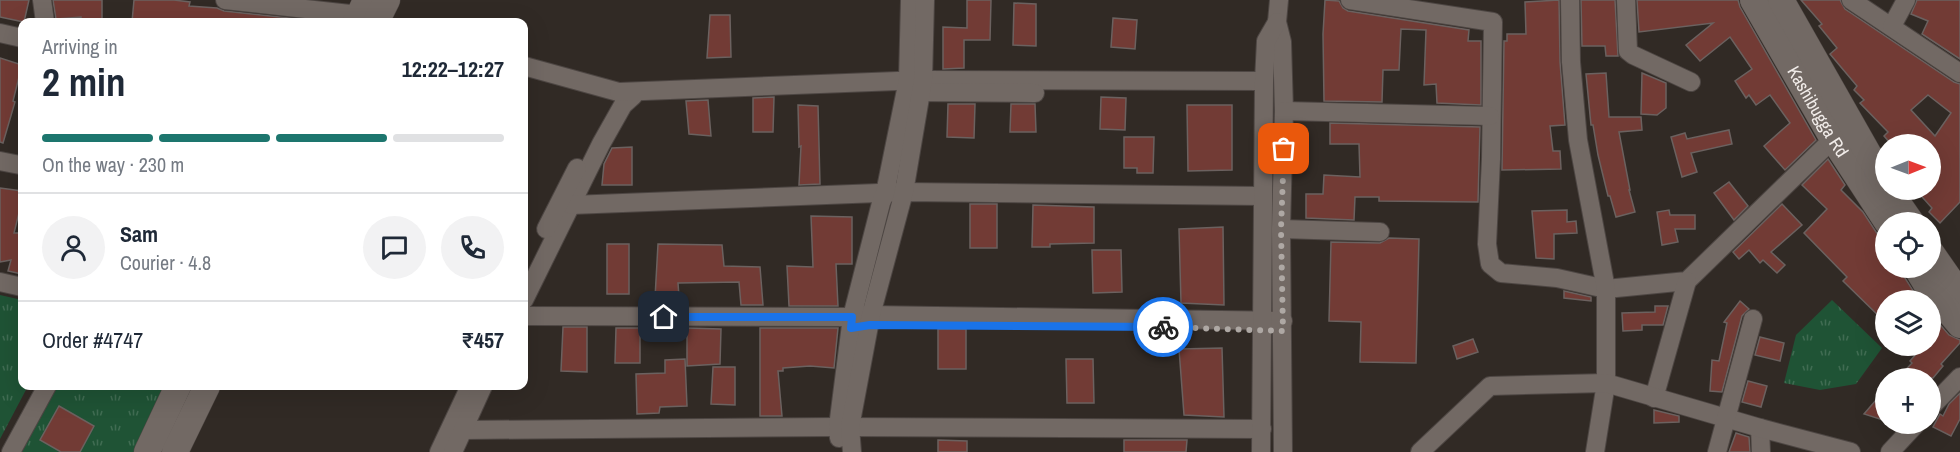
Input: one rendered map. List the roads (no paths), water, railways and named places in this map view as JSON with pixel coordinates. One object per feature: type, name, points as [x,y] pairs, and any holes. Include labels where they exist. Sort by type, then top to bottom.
[{"type":"main road","points":[[365,17],[387,0]]},
{"type":"main road","name":"Kashibugga Rd","points":[[1753,0],[1833,139],[1880,212]]},
{"type":"main road","name":"Kashibugga Rd","points":[[1781,0],[1875,166]]},
{"type":"main road","points":[[1941,267],[1960,294]]},
{"type":"main road","points":[[1923,278],[1960,325]]},
{"type":"main road","points":[[147,452],[176,390]]},
{"type":"main road","points":[[175,452],[205,390]]},
{"type":"street","points":[[42,0],[44,18]]},
{"type":"street","points":[[225,0],[365,17]]},
{"type":"street","points":[[910,0],[914,86]]},
{"type":"street","points":[[845,439],[914,86],[925,0]]},
{"type":"street","points":[[1279,0],[1277,22],[1282,42],[1284,111],[1281,229],[1283,452]]},
{"type":"street","points":[[1350,0],[1493,22],[1487,244],[1490,264],[1501,273],[1557,278],[1606,289],[1687,281]]},
{"type":"street","points":[[1570,0],[1571,62],[1578,140],[1606,289],[1606,383],[1595,452]]},
{"type":"street","points":[[1626,0],[1628,51],[1691,82]]},
{"type":"street","points":[[1851,0],[1960,73]]},
{"type":"street","points":[[1892,26],[1906,0]]},
{"type":"street","points":[[463,430],[845,439],[1262,438],[1264,86],[1266,41],[1277,22]]},
{"type":"street","points":[[0,33],[18,37]]},
{"type":"street","points":[[528,67],[621,98],[914,86],[1264,86]]},
{"type":"street","points":[[528,292],[621,98]]},
{"type":"street","points":[[528,267],[562,194],[621,98]]},
{"type":"street","points":[[1284,111],[1490,116]]},
{"type":"street","points":[[1654,398],[1687,281],[1833,139]]},
{"type":"street","points":[[0,160],[18,162]]},
{"type":"street","points":[[845,439],[851,322],[893,198]]},
{"type":"street","points":[[571,205],[893,198],[1262,202]]},
{"type":"street","points":[[1281,229],[1380,232]]},
{"type":"street","points":[[0,282],[18,286]]},
{"type":"street","points":[[528,316],[1283,326]]},
{"type":"street","points":[[1717,452],[1754,319]]},
{"type":"street","points":[[1941,396],[1960,376]]},
{"type":"street","points":[[1420,452],[1490,386],[1606,383],[1851,452]]},
{"type":"street","points":[[11,452],[45,390]]},
{"type":"street","points":[[439,452],[468,390]]},
{"type":"street","points":[[453,452],[481,390]]},
{"type":"street","points":[[1760,428],[1761,452]]},
{"type":"street","points":[[1890,452],[1907,434]]}]
